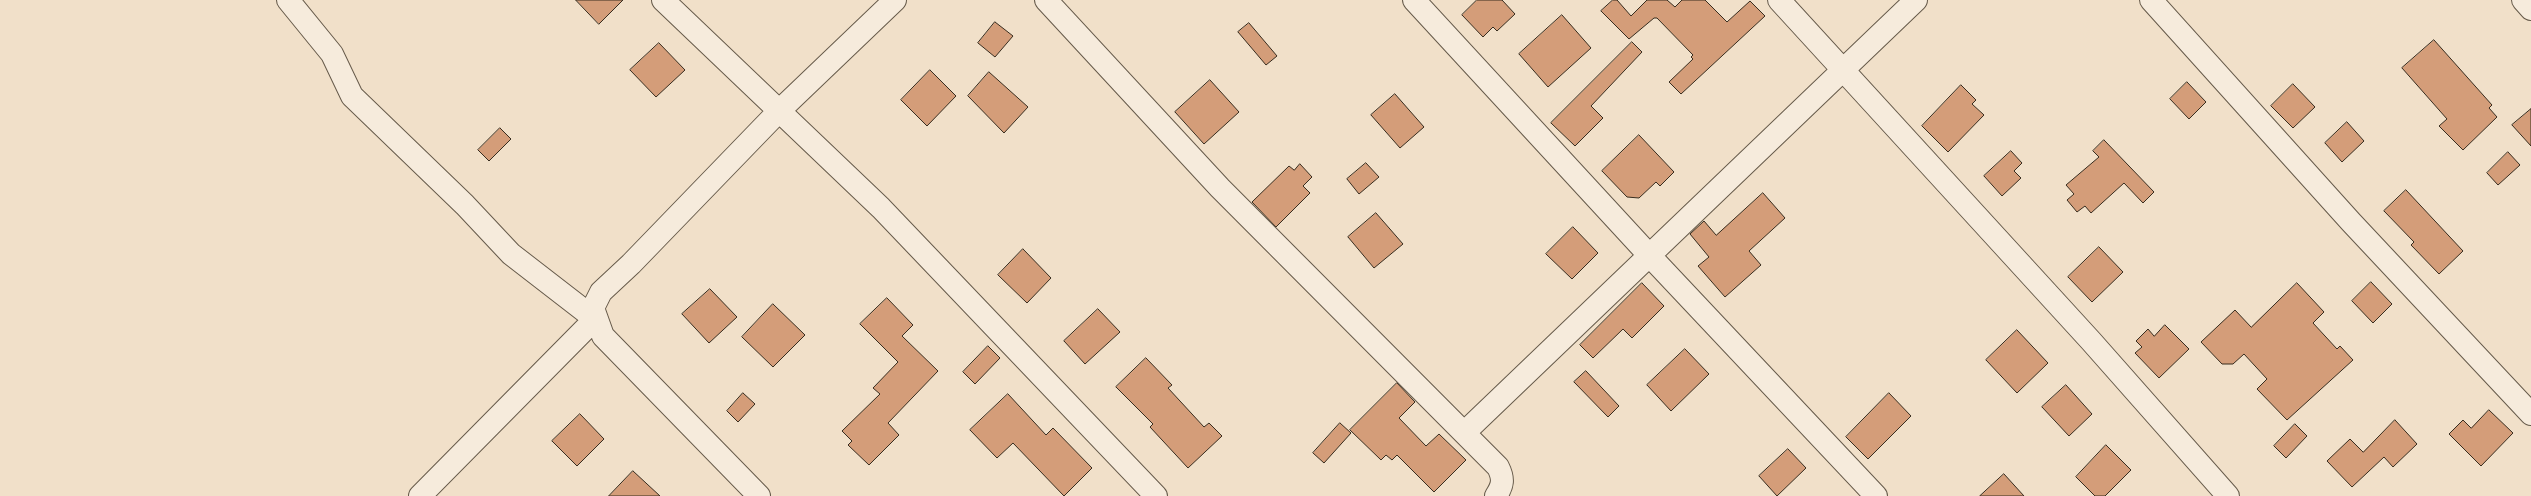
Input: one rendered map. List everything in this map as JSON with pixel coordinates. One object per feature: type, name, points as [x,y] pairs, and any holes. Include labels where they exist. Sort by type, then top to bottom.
[{"type":"street","points":[[288,0],[332,54],[352,96],[465,205],[511,254],[596,319]]},
{"type":"street","points":[[664,0],[881,208],[1156,496]]},
{"type":"street","points":[[759,496],[603,336],[593,308],[601,292],[631,264],[779,111],[895,0]]},
{"type":"street","points":[[1046,0],[1226,193],[1365,335],[1465,432],[1498,467],[1503,477],[1501,488],[1496,496]]},
{"type":"street","points":[[1414,0],[1649,255],[1876,496]]},
{"type":"street","points":[[1780,0],[1843,71],[2091,341],[2228,496]]},
{"type":"street","points":[[1465,432],[1769,138],[1843,71],[1916,0]]},
{"type":"street","points":[[2150,0],[2351,222],[2531,414]]},
{"type":"street","points":[[2523,0],[2531,9]]},
{"type":"street","points":[[420,496],[596,319]]},
{"type":"building","points":[[576,0],[623,0],[599,24]]},
{"type":"building","points":[[1477,0],[1502,0],[1515,14],[1497,31],[1493,27],[1483,37],[1462,15]]},
{"type":"building","points":[[1613,0],[1617,0],[1631,16],[1647,0],[1667,0],[1675,7],[1682,0],[1705,0],[1727,22],[1750,1],[1765,16],[1681,94],[1669,82],[1693,59],[1691,57],[1693,55],[1657,18],[1654,18],[1629,39],[1601,11]]},
{"type":"building","points":[[1562,15],[1591,48],[1548,87],[1519,54]]},
{"type":"building","points":[[995,22],[1013,36],[995,57],[978,43]]},
{"type":"building","points":[[1249,23],[1277,56],[1266,65],[1238,32]]},
{"type":"building","points":[[2434,40],[2492,105],[2489,108],[2497,117],[2463,150],[2439,126],[2447,119],[2402,68]]},
{"type":"building","points":[[1632,42],[1642,52],[1591,106],[1603,118],[1575,146],[1551,123]]},
{"type":"building","points":[[659,43],[685,70],[656,97],[630,70]]},
{"type":"building","points":[[930,70],[956,96],[927,126],[901,100]]},
{"type":"building","points":[[989,72],[1028,107],[1004,133],[968,96]]},
{"type":"building","points":[[1210,80],[1239,112],[1204,144],[1175,112]]},
{"type":"building","points":[[2187,82],[2206,102],[2189,119],[2170,99]]},
{"type":"building","points":[[2293,84],[2315,107],[2293,128],[2271,106]]},
{"type":"building","points":[[1961,85],[1976,100],[1972,104],[1984,115],[1948,152],[1922,126]]},
{"type":"building","points":[[1395,94],[1424,127],[1400,148],[1371,115]]},
{"type":"building","points":[[2531,109],[2531,146],[2512,125]]},
{"type":"building","points":[[2347,122],[2364,141],[2342,162],[2325,143]]},
{"type":"building","points":[[500,128],[511,139],[489,161],[478,150]]},
{"type":"building","points":[[1639,135],[1674,172],[1660,186],[1656,182],[1639,198],[1627,197],[1602,171]]},
{"type":"building","points":[[2104,140],[2154,192],[2143,203],[2124,183],[2091,213],[2085,206],[2077,212],[2067,200],[2074,194],[2066,185],[2099,157],[2093,151]]},
{"type":"building","points":[[2011,151],[2022,163],[2014,171],[2021,178],[2002,196],[1984,176]]},
{"type":"building","points":[[2508,152],[2520,165],[2498,185],[2487,173]]},
{"type":"building","points":[[1366,163],[1379,177],[1359,194],[1347,179]]},
{"type":"building","points":[[1300,164],[1312,177],[1303,186],[1310,193],[1276,227],[1252,202],[1289,166],[1294,170]]},
{"type":"building","points":[[2406,190],[2463,251],[2439,274],[2411,245],[2414,242],[2384,211]]},
{"type":"building","points":[[1763,193],[1785,218],[1749,251],[1761,265],[1725,297],[1698,266],[1709,257],[1690,234],[1704,221],[1716,235]]},
{"type":"building","points":[[1376,213],[1403,244],[1374,268],[1348,237]]},
{"type":"building","points":[[1573,227],[1598,253],[1572,279],[1546,254]]},
{"type":"building","points":[[2099,247],[2123,272],[2092,302],[2068,277]]},
{"type":"building","points":[[1023,249],[1051,278],[1027,303],[998,275]]},
{"type":"building","points":[[2371,282],[2392,304],[2373,323],[2352,301]]},
{"type":"building","points":[[1642,283],[1664,306],[1632,338],[1623,329],[1593,358],[1580,345]]},
{"type":"building","points":[[2297,283],[2324,312],[2313,323],[2337,349],[2340,346],[2353,360],[2287,420],[2257,389],[2267,379],[2244,354],[2233,364],[2222,364],[2201,342],[2235,310],[2251,327]]},
{"type":"building","points":[[710,289],[737,317],[709,343],[682,314]]},
{"type":"building","points":[[887,298],[913,325],[902,336],[938,371],[888,423],[899,435],[869,465],[848,445],[852,441],[842,431],[880,394],[873,388],[898,362],[860,324]]},
{"type":"building","points":[[773,304],[805,335],[773,367],[742,337]]},
{"type":"building","points":[[1098,309],[1120,332],[1085,364],[1064,341]]},
{"type":"building","points":[[2165,325],[2189,349],[2159,378],[2135,353],[2142,347],[2136,341],[2148,329],[2154,336]]},
{"type":"building","points":[[2017,330],[2048,363],[2017,393],[1986,360]]},
{"type":"building","points":[[988,346],[1000,358],[975,384],[963,372]]},
{"type":"building","points":[[1685,349],[1709,374],[1671,411],[1647,385]]},
{"type":"building","points":[[1146,358],[1172,385],[1168,388],[1204,427],[1209,423],[1222,436],[1188,468],[1150,427],[1153,424],[1116,387]]},
{"type":"building","points":[[1586,371],[1619,406],[1608,417],[1574,382]]},
{"type":"building","points":[[1397,383],[1415,402],[1399,418],[1426,446],[1439,434],[1466,460],[1434,492],[1397,455],[1392,460],[1386,455],[1381,460],[1350,430]]},
{"type":"building","points":[[2066,385],[2092,414],[2069,436],[2042,407]]},
{"type":"building","points":[[743,393],[755,404],[738,422],[727,411]]},
{"type":"building","points":[[1889,393],[1911,416],[1868,459],[1846,437]]},
{"type":"building","points":[[1008,394],[1046,435],[1053,428],[1092,468],[1064,496],[1013,443],[997,458],[970,430]]},
{"type":"building","points":[[2489,410],[2513,433],[2481,466],[2449,434],[2463,420],[2471,428]]},
{"type":"building","points":[[580,414],[604,439],[577,466],[552,441]]},
{"type":"building","points":[[2395,420],[2417,444],[2393,467],[2384,457],[2352,487],[2327,461],[2350,439],[2363,452]]},
{"type":"building","points":[[1340,423],[1351,433],[1324,463],[1313,453]]},
{"type":"building","points":[[2295,424],[2307,436],[2286,458],[2274,446]]},
{"type":"building","points":[[2106,445],[2131,470],[2105,496],[2095,496],[2076,477]]},
{"type":"building","points":[[1788,449],[1806,468],[1777,496],[1759,476]]},
{"type":"building","points":[[633,471],[660,496],[609,496]]},
{"type":"building","points":[[2004,474],[2024,496],[1980,496]]}]
